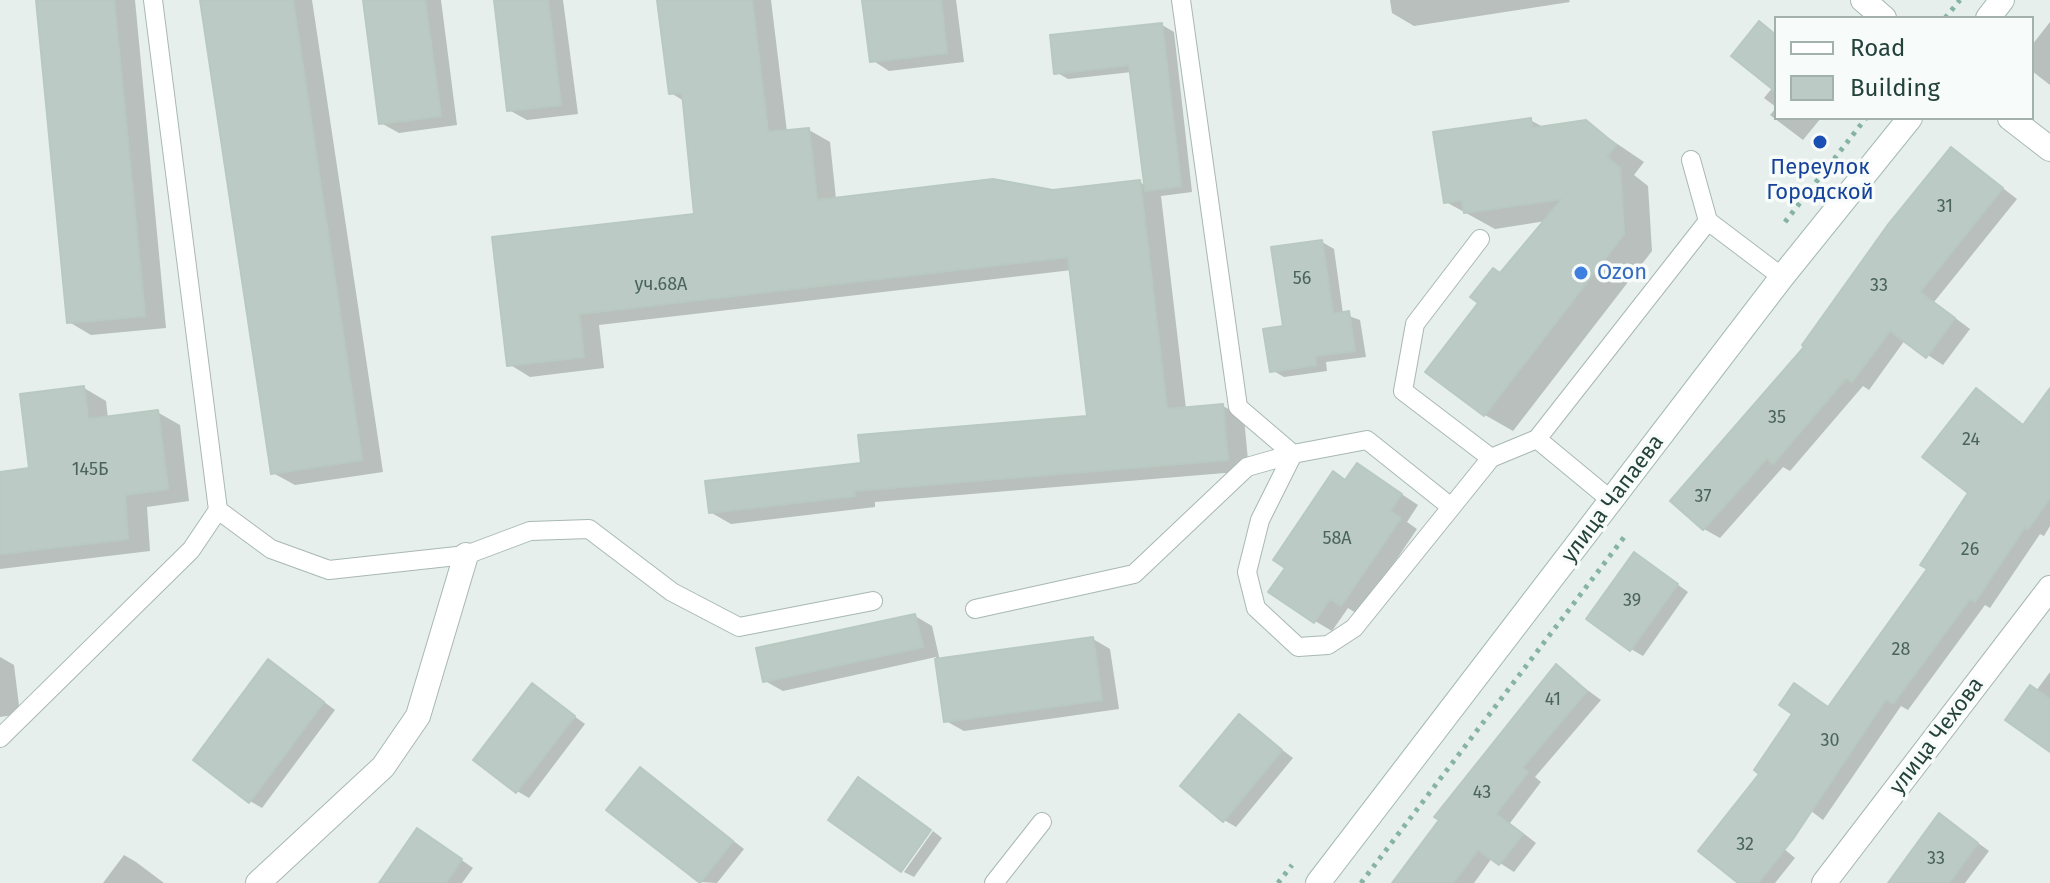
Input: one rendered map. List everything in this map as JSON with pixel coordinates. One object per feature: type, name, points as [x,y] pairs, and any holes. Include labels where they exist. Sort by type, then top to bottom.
[{"type":"street","points":[[1863,0],[1882,16]]},
{"type":"street","points":[[1990,16],[2002,0]]},
{"type":"street","name":"улица Чапаева","points":[[1318,883],[1782,277],[1908,120]]},
{"type":"street","points":[[2013,120],[2050,149]]},
{"type":"street","points":[[258,883],[383,767],[418,716],[466,555]]},
{"type":"street","name":"улица Чехова","points":[[1824,883],[2050,588]]},
{"type":"lane","points":[[0,738],[191,550],[218,510],[153,0]]},
{"type":"lane","points":[[1181,0],[1238,407],[1293,454]]},
{"type":"lane","points":[[1691,160],[1708,221],[1782,277]]},
{"type":"lane","points":[[1293,454],[1260,520],[1247,572],[1256,608],[1298,647],[1328,645],[1354,628],[1491,458],[1537,439],[1708,221]]},
{"type":"lane","points":[[1480,239],[1415,324],[1403,391],[1491,458]]},
{"type":"lane","points":[[1537,439],[1612,501]]},
{"type":"lane","points":[[975,609],[1134,574],[1247,467],[1293,454],[1367,440],[1451,507]]},
{"type":"lane","points":[[218,510],[271,549],[329,570],[466,555],[530,531],[589,529],[672,592],[739,627],[873,601]]},
{"type":"lane","points":[[994,883],[1042,822]]},
{"type":"path","points":[[1947,16],[1960,0]]},
{"type":"building","points":[[36,0],[114,0],[145,316],[67,323]]},
{"type":"building","points":[[200,0],[293,0],[362,460],[271,474]]},
{"type":"building","points":[[363,0],[425,0],[441,116],[379,124]]},
{"type":"building","points":[[494,0],[548,0],[561,105],[507,111]]},
{"type":"building","points":[[657,0],[752,0],[768,132],[809,128],[817,200],[993,179],[1053,190],[1140,180],[1167,409],[1223,404],[1228,460],[854,491],[855,496],[709,513],[705,481],[861,463],[858,435],[1087,416],[1068,257],[579,314],[584,357],[507,366],[492,237],[694,214],[682,93],[669,94]]},
{"type":"building","points":[[862,0],[941,0],[947,53],[870,62]]},
{"type":"building","points":[[1759,21],[1774,33],[1774,90],[1731,56]]},
{"type":"building","points":[[1162,23],[1181,186],[1145,191],[1129,65],[1054,74],[1050,35]]},
{"type":"building","points":[[1531,118],[1532,128],[1586,120],[1616,145],[1607,157],[1620,168],[1624,234],[1484,416],[1425,372],[1478,303],[1470,297],[1493,268],[1500,273],[1562,199],[1464,213],[1462,200],[1444,203],[1433,132]]},
{"type":"building","points":[[1951,147],[2003,188],[1920,292],[1955,318],[1926,358],[1890,331],[1852,382],[1846,378],[1773,464],[1767,458],[1703,530],[1670,501],[1804,347],[1802,345],[1887,226]]},
{"type":"building","points":[[1322,240],[1333,314],[1349,311],[1355,351],[1315,356],[1316,365],[1270,372],[1263,329],[1283,326],[1271,247]]},
{"type":"building","points":[[84,386],[88,419],[158,410],[168,489],[125,495],[128,539],[0,554],[0,472],[29,468],[20,394]]},
{"type":"building","points":[[1976,388],[2023,425],[2050,388],[2050,498],[2028,529],[2025,527],[1975,602],[1970,599],[1893,704],[1886,699],[1793,839],[1758,883],[1738,883],[1698,851],[1759,774],[1754,770],[1792,714],[1779,705],[1794,683],[1828,707],[1927,569],[1920,565],[1968,493],[1922,457]]},
{"type":"building","points":[[1357,463],[1402,494],[1390,511],[1401,518],[1341,606],[1330,599],[1314,623],[1268,592],[1285,568],[1273,560],[1333,471],[1345,480]]},
{"type":"building","points":[[1634,552],[1678,584],[1630,651],[1586,619]]},
{"type":"building","points":[[915,614],[923,647],[763,682],[756,648]]},
{"type":"building","points":[[1093,637],[1102,700],[944,722],[935,659]]},
{"type":"building","points":[[268,659],[324,702],[249,803],[193,760]]},
{"type":"building","points":[[1556,664],[1587,691],[1522,768],[1528,772],[1496,814],[1523,834],[1499,865],[1478,850],[1453,883],[1392,883],[1439,820],[1434,817]]},
{"type":"building","points":[[532,683],[575,716],[516,793],[473,760]]},
{"type":"building","points":[[2030,685],[2050,699],[2050,752],[2005,720]]},
{"type":"building","points":[[1239,714],[1282,750],[1223,822],[1180,786]]},
{"type":"building","points":[[640,767],[733,841],[700,883],[606,810]]},
{"type":"building","points":[[858,777],[931,830],[901,872],[828,820]]},
{"type":"building","points":[[1939,813],[1978,843],[1949,883],[1888,883]]},
{"type":"building","points":[[417,828],[462,859],[446,883],[379,883]]},
{"type":"place","name":"Переулок Городской","points":[[1820,142]]},
{"type":"place","name":"Ozon","points":[[1581,273]]}]
